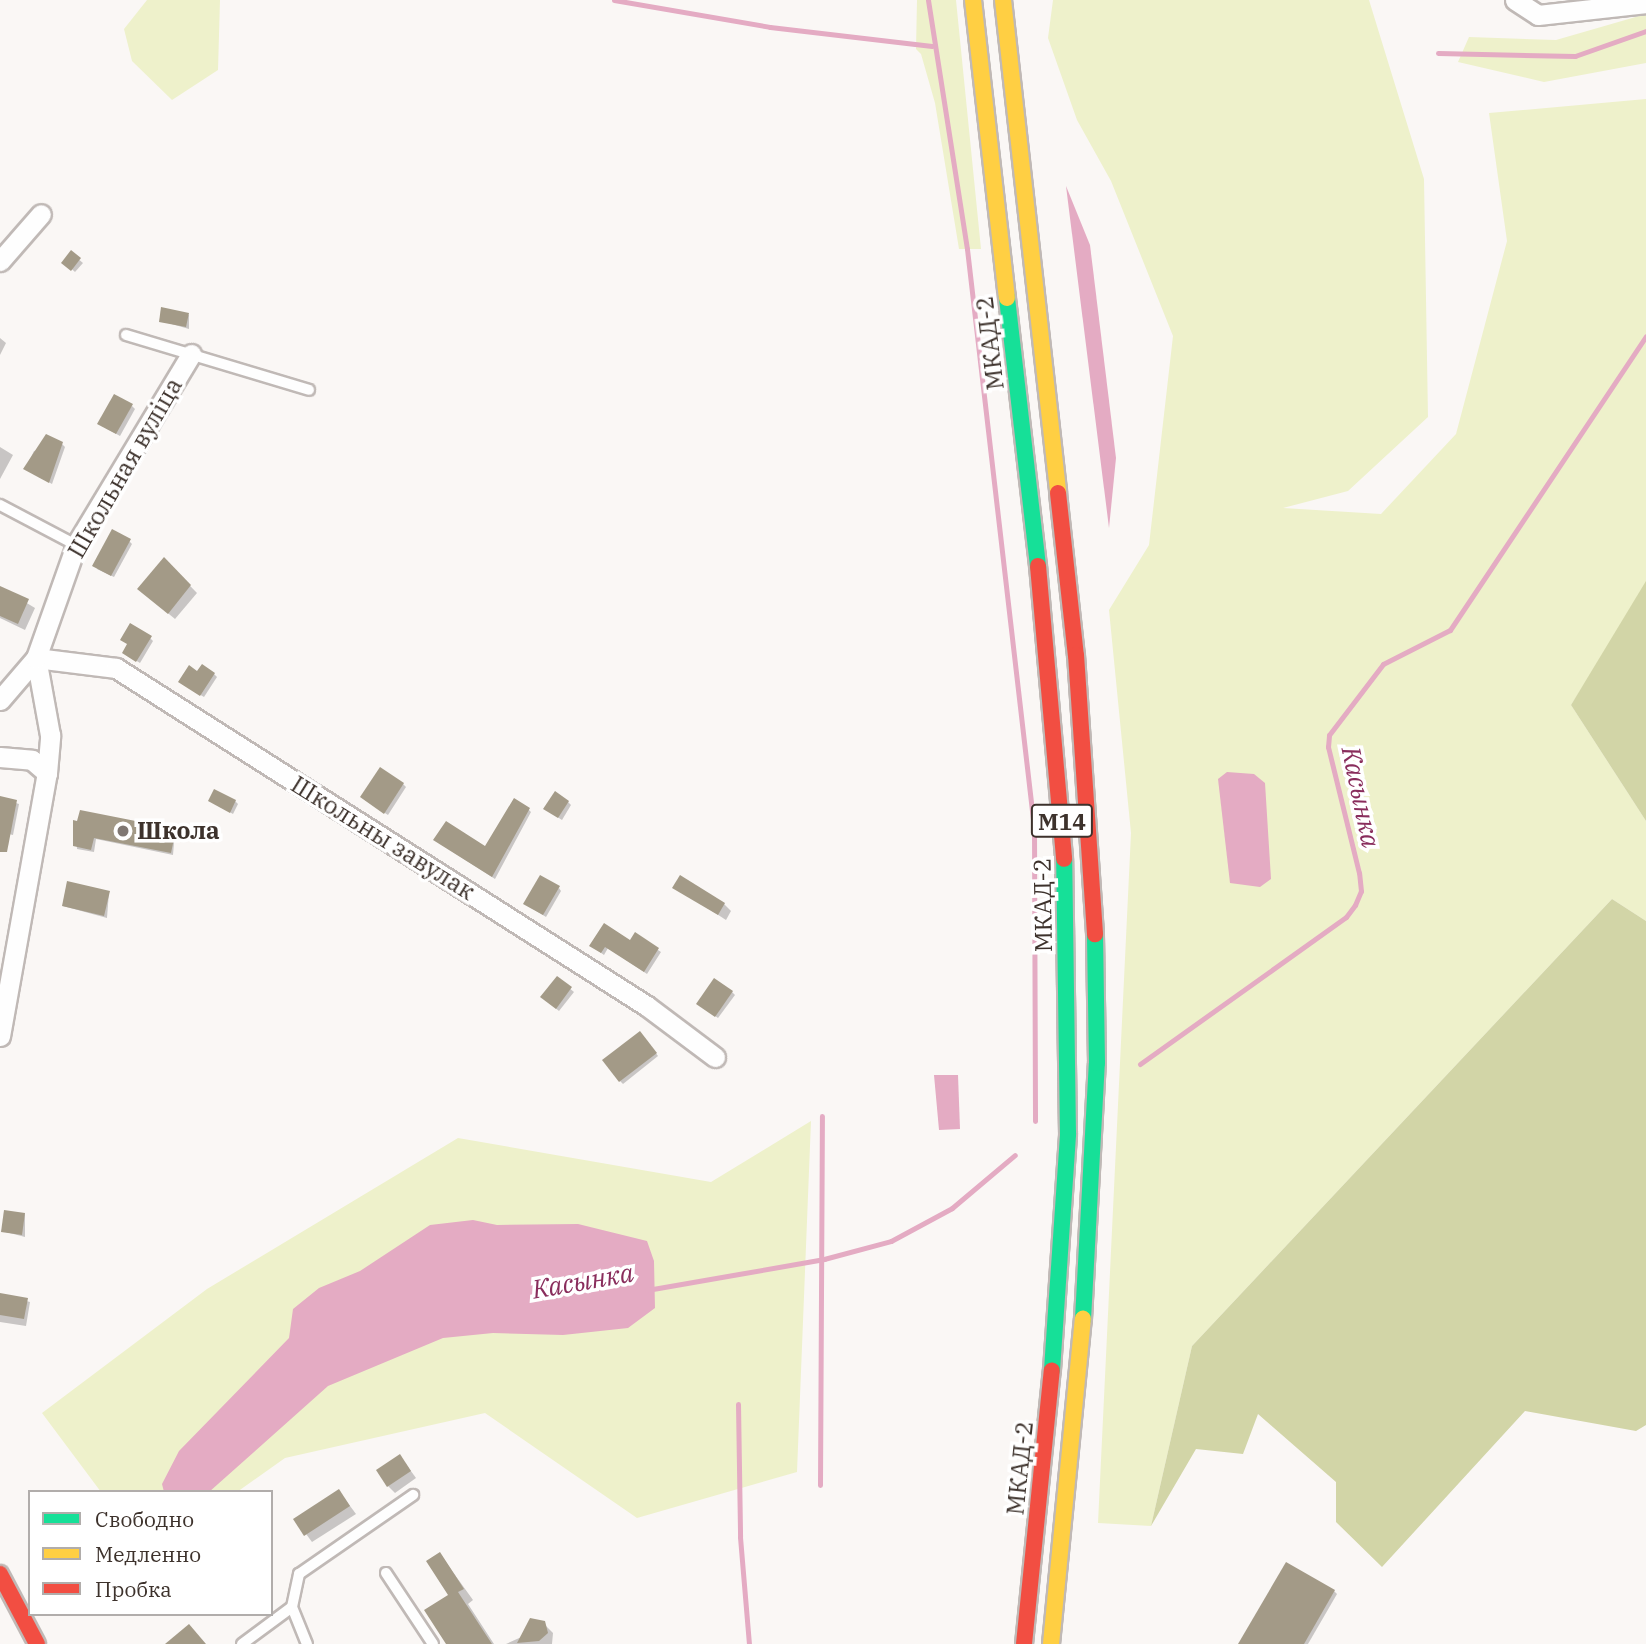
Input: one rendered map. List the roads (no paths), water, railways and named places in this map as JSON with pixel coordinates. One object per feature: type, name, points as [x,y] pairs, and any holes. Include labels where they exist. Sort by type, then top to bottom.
[{"type":"main road","name":"МКАД-2","points":[[974,0],[1053,701],[1066,890],[1068,1134],[1061,1288],[1024,1644]]},
{"type":"main road","name":"М14","points":[[1003,0],[1076,655],[1094,892],[1097,1063],[1087,1279],[1051,1644]]},
{"type":"main road","points":[[0,1574],[37,1644]]},
{"type":"street","points":[[1515,0],[1538,15],[1646,3]]},
{"type":"street","points":[[0,261],[41,214]]},
{"type":"street","name":"Школьная вуліца","points":[[0,1036],[47,772],[50,735],[36,658],[76,545],[191,354]]},
{"type":"street","points":[[0,700],[36,658]]},
{"type":"street","name":"Школьны завулак","points":[[36,658],[116,668],[647,1006],[715,1057]]},
{"type":"street","points":[[0,757],[32,760],[47,772]]},
{"type":"lane","points":[[126,335],[309,390]]},
{"type":"lane","points":[[0,505],[76,545]]},
{"type":"lane","points":[[307,1644],[292,1607],[299,1574],[413,1494]]},
{"type":"lane","points":[[386,1573],[433,1644]]},
{"type":"lane","points":[[242,1644],[292,1607]]},
{"type":"water","points":[[1066,186],[1090,245],[1116,458],[1109,528]]},
{"type":"water","points":[[1227,772],[1254,774],[1265,783],[1271,879],[1260,887],[1230,883],[1218,779]]},
{"type":"water","points":[[934,1075],[958,1075],[960,1129],[939,1130]]},
{"type":"water","points":[[473,1220],[497,1225],[578,1224],[647,1241],[654,1261],[655,1308],[628,1328],[563,1335],[493,1333],[443,1338],[328,1386],[211,1490],[164,1490],[162,1484],[179,1451],[289,1338],[293,1309],[319,1288],[360,1271],[430,1225]]},
{"type":"waterway","points":[[614,0],[770,27],[932,46]]},
{"type":"waterway","points":[[928,0],[967,249],[1034,828],[1035,1121]]},
{"type":"waterway","points":[[1438,53],[1575,56],[1646,31]]},
{"type":"waterway","name":"Касынка","points":[[1140,1064],[1346,917],[1355,905],[1361,891],[1359,873],[1328,747],[1329,735],[1383,664],[1450,630],[1646,336]]},
{"type":"waterway","points":[[820,1485],[822,1116]]},
{"type":"waterway","name":"Касынка","points":[[647,1290],[824,1259],[891,1241],[952,1208],[1015,1155]]},
{"type":"waterway","points":[[738,1404],[740,1537],[749,1644]]},
{"type":"place","name":"Школа","points":[[123,831]]}]
